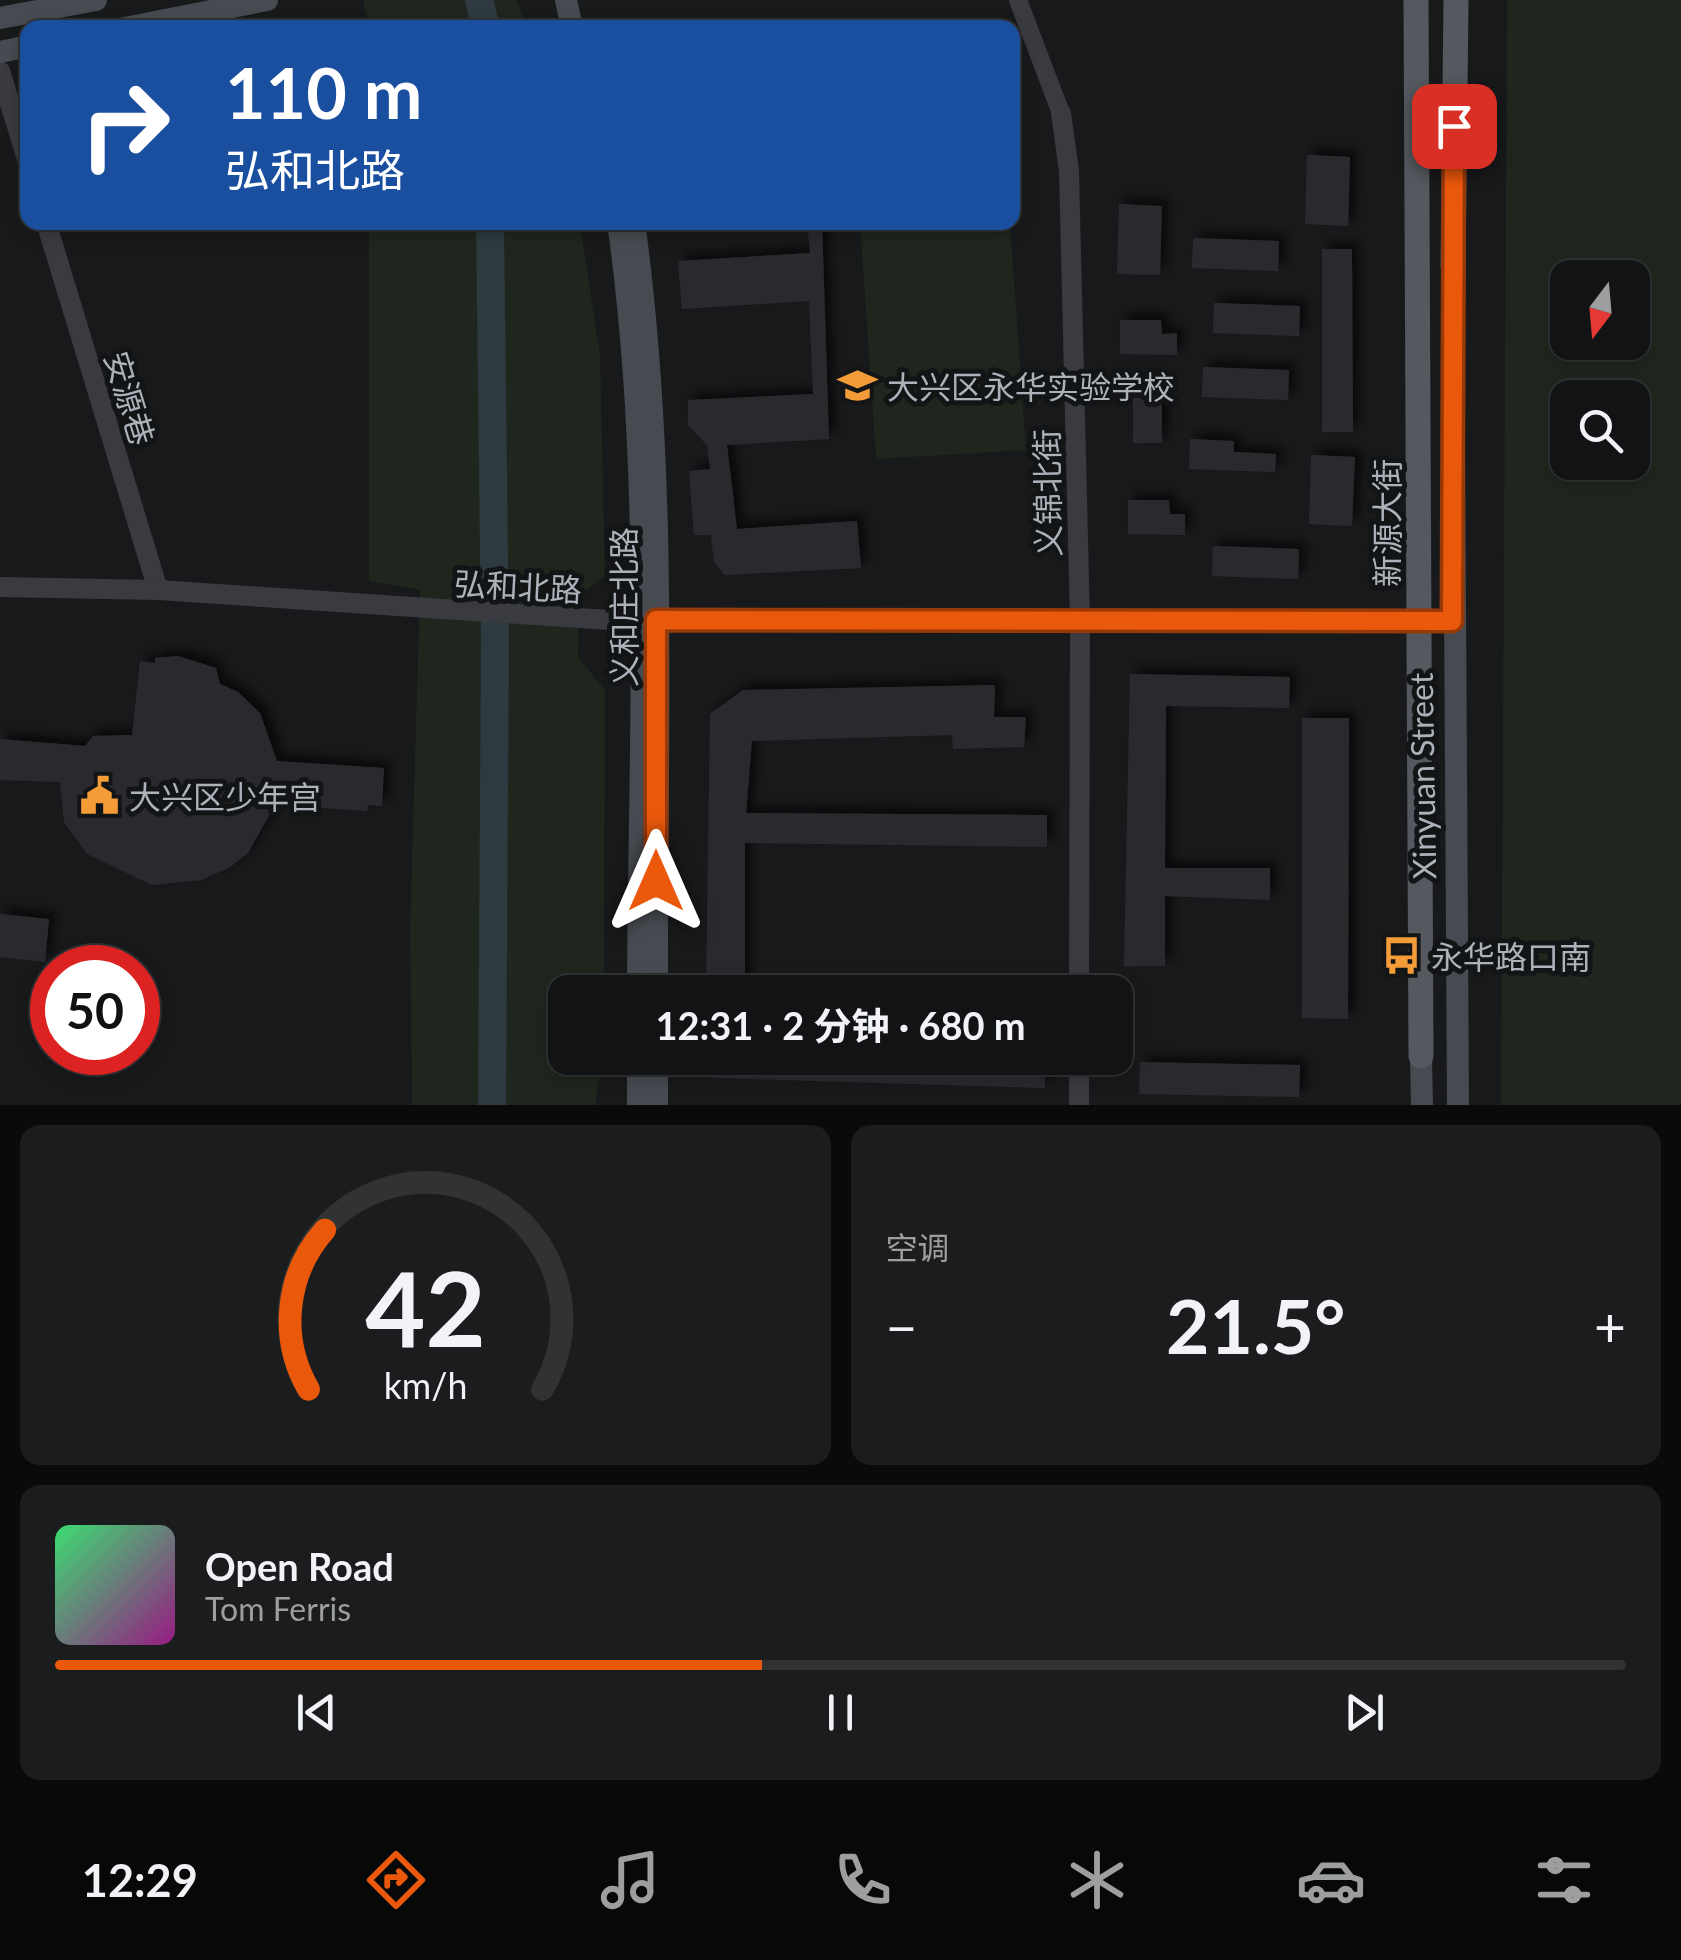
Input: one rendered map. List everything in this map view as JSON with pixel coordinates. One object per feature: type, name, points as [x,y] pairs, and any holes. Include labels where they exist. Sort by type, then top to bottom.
[{"type":"main road","points":[[0,18],[96,0]]},
{"type":"main road","points":[[166,20],[267,0]]},
{"type":"main road","name":"新源大街","points":[[1416,0],[1422,1105]]},
{"type":"main road","points":[[1453,266],[1456,0]]},
{"type":"main road","name":"义和庄北路","points":[[619,230],[632,324],[648,621],[657,975]]},
{"type":"main road","name":"义和庄北路","points":[[635,230],[652,374],[638,975]]},
{"type":"main road","name":"Xinyuan Street","points":[[1453,266],[1452,621],[1458,1105]]},
{"type":"main road","points":[[638,1075],[638,1105]]},
{"type":"main road","points":[[657,1075],[657,1105]]},
{"type":"street","name":"义锦北街","points":[[1018,0],[1061,114],[1069,172],[1080,621],[1079,975]]},
{"type":"street","points":[[0,71],[20,136]]},
{"type":"street","name":"安源巷","points":[[48,230],[158,590]]},
{"type":"street","name":"弘和北路","points":[[0,586],[158,590],[523,618],[1452,621]]},
{"type":"street","points":[[1414,1105],[1422,1056]]},
{"type":"street","points":[[1078,1105],[1079,1075]]},
{"type":"shaded area","points":[[363,0],[517,0],[524,20],[367,20]]},
{"type":"shaded area","points":[[1507,0],[1681,0],[1681,1105],[1501,1105]]},
{"type":"shaded area","points":[[369,230],[581,230],[600,355],[605,576],[579,596],[578,657],[605,690],[604,975],[548,975],[548,1075],[599,1075],[595,1105],[412,1105],[410,929],[420,590],[369,581]]},
{"type":"shaded area","points":[[860,230],[1010,230],[1026,450],[876,459]]},
{"type":"building","points":[[1307,155],[1350,157],[1348,226],[1305,224]]},
{"type":"building","points":[[1119,204],[1162,206],[1160,275],[1117,274]]},
{"type":"building","points":[[808,230],[822,230],[829,439],[727,445],[737,529],[857,521],[861,568],[725,575],[714,562],[711,535],[694,535],[689,471],[710,469],[707,445],[688,425],[688,400],[813,394],[809,301],[682,309],[678,261],[810,253]]},
{"type":"building","points":[[1193,238],[1279,241],[1278,271],[1192,268]]},
{"type":"building","points":[[1322,249],[1352,249],[1353,432],[1322,432]]},
{"type":"building","points":[[1214,303],[1300,306],[1299,336],[1213,333]]},
{"type":"building","points":[[1120,320],[1161,320],[1162,334],[1177,333],[1177,355],[1120,354]]},
{"type":"building","points":[[1203,367],[1289,370],[1288,400],[1202,397]]},
{"type":"building","points":[[1133,398],[1162,398],[1162,443],[1133,443]]},
{"type":"building","points":[[1190,439],[1234,441],[1234,452],[1276,454],[1275,472],[1189,469]]},
{"type":"building","points":[[1311,455],[1355,457],[1352,526],[1309,524]]},
{"type":"building","points":[[1128,500],[1169,500],[1170,514],[1185,514],[1185,535],[1128,534]]},
{"type":"building","points":[[1213,546],[1299,549],[1298,579],[1212,576]]},
{"type":"building","points":[[178,656],[216,668],[220,684],[238,692],[260,713],[277,761],[384,768],[382,806],[368,805],[367,811],[275,805],[248,853],[229,868],[201,880],[152,885],[87,854],[64,822],[60,782],[0,780],[0,739],[85,746],[93,736],[132,735],[140,661],[155,663],[155,658]]},
{"type":"building","points":[[1130,674],[1290,677],[1289,708],[1166,706],[1165,868],[1270,868],[1270,900],[1165,896],[1165,966],[1124,966]]},
{"type":"building","points":[[995,685],[994,717],[1026,717],[1024,747],[953,749],[952,735],[752,741],[746,813],[1047,815],[1047,847],[745,843],[745,975],[706,975],[710,714],[743,690]]},
{"type":"building","points":[[1302,718],[1349,718],[1348,1019],[1302,1018]]},
{"type":"building","points":[[0,914],[49,919],[47,945],[30,945],[30,960],[0,957]]},
{"type":"building","points":[[1140,1062],[1300,1065],[1299,1097],[1139,1094]]},
{"type":"building","points":[[1045,1075],[1045,1088],[711,1078]]},
{"type":"waterway","points":[[479,0],[484,20]]},
{"type":"waterway","points":[[490,230],[495,637],[492,1105]]},
{"type":"place","name":"大兴区永华实验学校","points":[[857,386]]},
{"type":"place","name":"大兴区少年宫","points":[[99,796]]},
{"type":"place","name":"永华路口南","points":[[1401,956]]},
{"type":"route","points":[[656,881],[656,620],[1452,621],[1454,126]]}]
